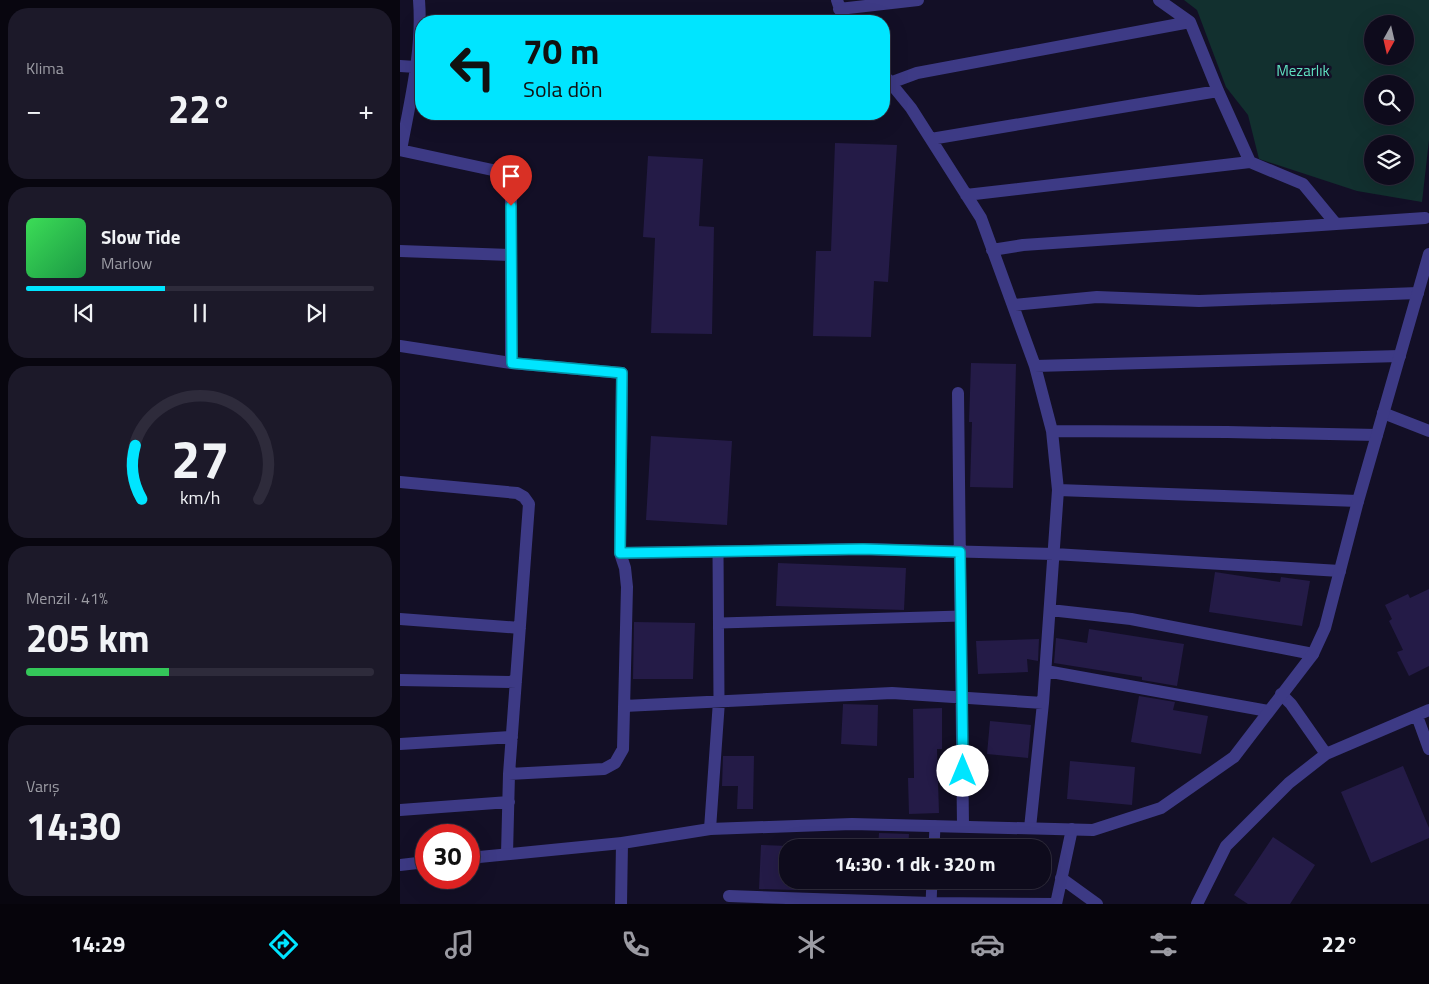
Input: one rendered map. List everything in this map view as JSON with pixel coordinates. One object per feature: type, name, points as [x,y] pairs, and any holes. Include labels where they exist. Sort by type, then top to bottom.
[{"type":"street","points":[[419,0],[420,15]]},
{"type":"street","points":[[838,4],[918,0]]},
{"type":"street","points":[[1159,0],[1190,22],[1250,162]]},
{"type":"street","points":[[890,78],[1190,22]]},
{"type":"street","points":[[400,66],[415,67]]},
{"type":"street","points":[[415,73],[401,150],[511,174],[512,363]]},
{"type":"street","points":[[890,83],[911,108],[980,218],[1035,366],[1052,431],[1058,490],[1046,671],[1030,828]]},
{"type":"street","points":[[930,139],[1218,91]]},
{"type":"street","points":[[966,195],[1250,162],[1303,184],[1336,224]]},
{"type":"street","points":[[992,250],[1023,245],[1425,218]]},
{"type":"street","points":[[400,251],[511,255]]},
{"type":"street","points":[[480,857],[622,843],[710,829],[852,824],[1093,830],[1161,808],[1234,756],[1313,654],[1325,628],[1358,501],[1429,254]]},
{"type":"street","points":[[1013,305],[1097,297],[1198,301],[1418,293]]},
{"type":"street","points":[[400,346],[512,363],[622,373],[620,553],[625,568],[627,587],[623,749],[620,756],[610,766],[597,770],[510,774]]},
{"type":"street","points":[[1035,366],[1400,356]]},
{"type":"street","points":[[958,393],[963,826]]},
{"type":"street","points":[[1383,413],[1429,432]]},
{"type":"street","points":[[1052,431],[1377,435]]},
{"type":"street","points":[[400,482],[518,493],[529,504],[512,737],[507,854]]},
{"type":"street","points":[[1058,490],[1358,501]]},
{"type":"street","points":[[620,553],[863,549],[1054,554],[1340,571]]},
{"type":"street","points":[[1050,610],[1132,619],[1313,654]]},
{"type":"street","points":[[400,619],[520,628]]},
{"type":"street","points":[[1046,671],[1268,711]]},
{"type":"street","points":[[400,680],[516,682]]},
{"type":"street","points":[[624,706],[892,693],[1043,702]]},
{"type":"street","points":[[1281,694],[1291,704],[1326,754]]},
{"type":"street","points":[[710,829],[718,701]]},
{"type":"street","points":[[1197,904],[1226,846],[1289,782],[1326,754],[1429,710]]},
{"type":"street","points":[[1417,716],[1429,749]]},
{"type":"street","points":[[400,744],[512,737]]},
{"type":"street","points":[[400,810],[508,802]]},
{"type":"street","points":[[729,896],[931,904],[1056,904],[1072,829]]},
{"type":"street","points":[[621,904],[622,843]]},
{"type":"street","points":[[400,865],[415,863]]},
{"type":"street","points":[[1061,878],[1097,904]]},
{"type":"lane","points":[[718,551],[720,623],[718,701]]},
{"type":"lane","points":[[720,623],[961,616]]},
{"type":"lane","points":[[934,839],[935,826]]},
{"type":"lane","points":[[931,904],[932,889]]},
{"type":"green space","name":"Mezarlık","points":[[1184,0],[1429,0],[1429,140],[1422,202],[1357,191],[1259,159],[1248,115],[1226,87],[1197,10]]},
{"type":"building","points":[[835,143],[897,145],[888,282],[874,281],[871,337],[813,336],[816,251],[831,251]]},
{"type":"building","points":[[648,156],[703,159],[699,226],[714,227],[712,334],[651,333],[655,238],[643,237]]},
{"type":"building","points":[[971,363],[1016,364],[1013,488],[970,487],[972,422],[969,422]]},
{"type":"building","points":[[651,436],[732,441],[727,525],[646,520]]},
{"type":"building","points":[[778,563],[906,568],[904,610],[776,606]]},
{"type":"building","points":[[1215,572],[1280,582],[1281,577],[1310,581],[1302,626],[1209,612]]},
{"type":"building","points":[[1429,589],[1429,666],[1409,676],[1397,652],[1403,650],[1389,621],[1392,619],[1385,605],[1408,594],[1410,598]]},
{"type":"building","points":[[634,622],[695,623],[693,679],[633,679]]},
{"type":"building","points":[[1089,629],[1184,644],[1177,686],[1142,680],[1142,677],[1054,663],[1056,638],[1087,643]]},
{"type":"building","points":[[1039,639],[1038,661],[1027,659],[1028,672],[978,674],[976,641]]},
{"type":"building","points":[[1139,696],[1175,702],[1173,710],[1208,716],[1201,754],[1131,742]]},
{"type":"building","points":[[843,704],[878,705],[877,746],[841,744]]},
{"type":"building","points":[[942,708],[942,749],[937,749],[939,813],[909,814],[908,778],[914,778],[913,709]]},
{"type":"building","points":[[990,721],[1031,725],[1028,758],[987,754]]},
{"type":"building","points":[[723,756],[754,756],[753,809],[737,809],[738,786],[722,786]]},
{"type":"building","points":[[1070,761],[1135,767],[1132,805],[1067,799]]},
{"type":"building","points":[[1403,766],[1429,828],[1429,838],[1371,863],[1341,792]]},
{"type":"building","points":[[879,833],[909,834],[909,839],[879,839]]},
{"type":"building","points":[[1273,837],[1315,865],[1290,904],[1248,904],[1234,895]]},
{"type":"building","points":[[761,845],[779,846],[779,889],[796,890],[759,889]]},
{"type":"route","points":[[511,206],[512,363],[622,373],[620,553],[863,549],[960,552],[963,771]]}]
